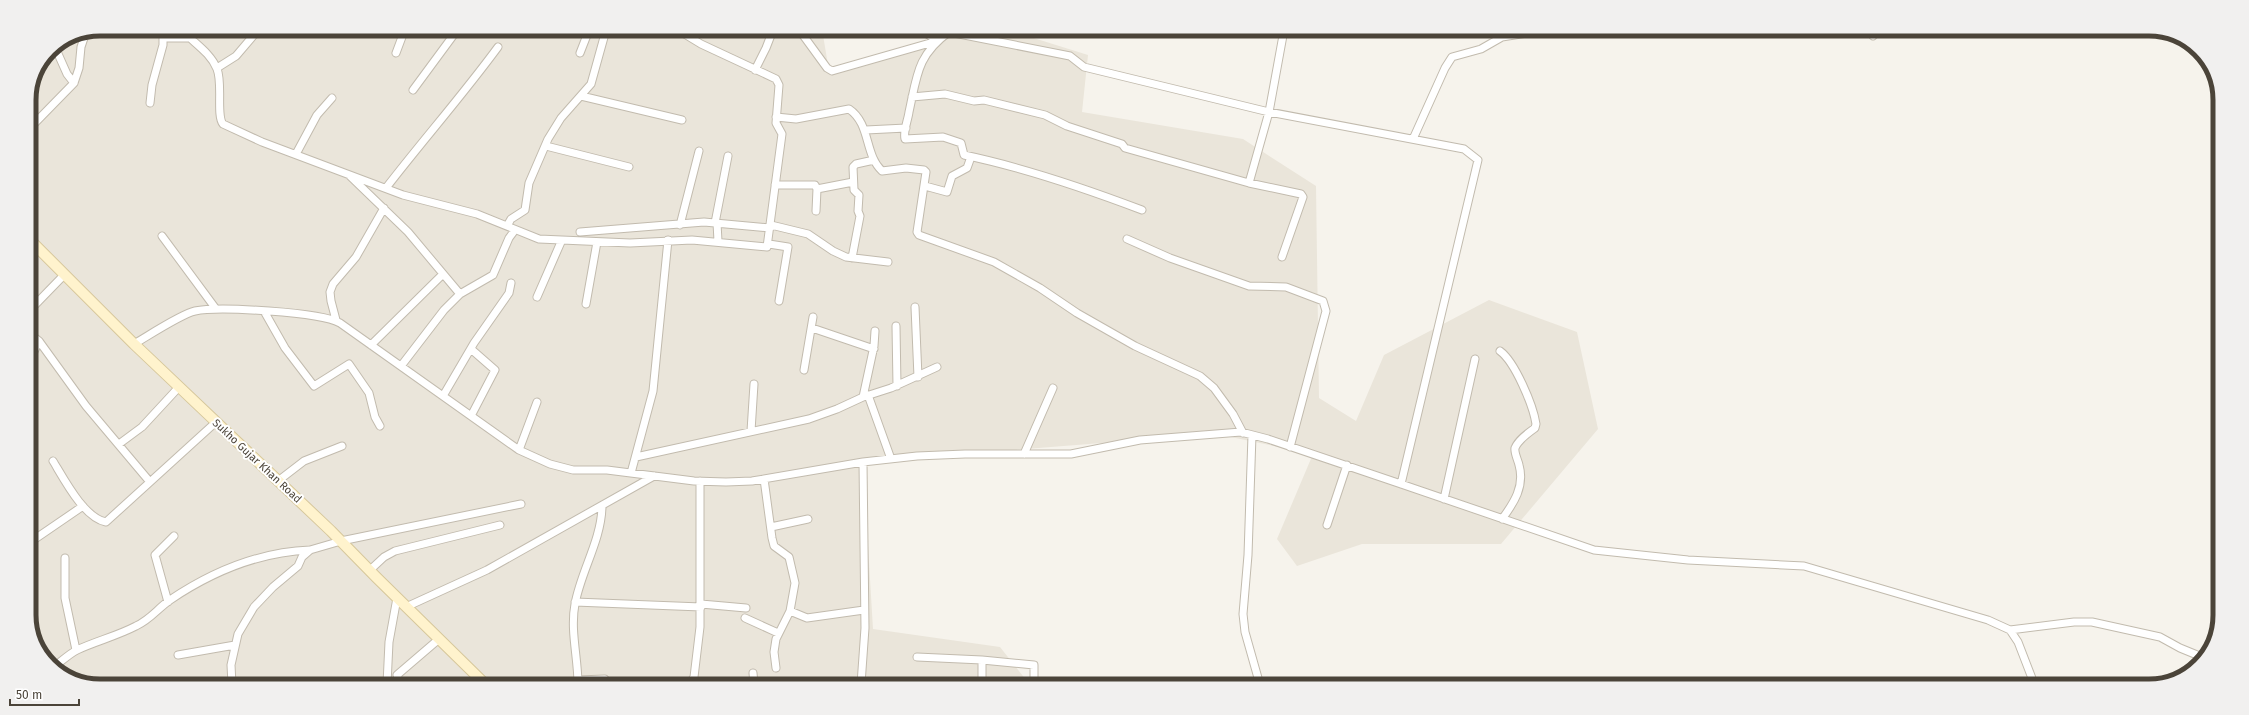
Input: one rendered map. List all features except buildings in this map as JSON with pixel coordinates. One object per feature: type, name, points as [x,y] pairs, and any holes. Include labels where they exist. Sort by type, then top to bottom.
[{"type":"main road","name":"Sukho Gujar Khan Road","points":[[36,246],[134,344],[341,541],[480,679]]},
{"type":"street","points":[[217,68],[236,56],[253,36]]},
{"type":"street","points":[[396,53],[402,36]]},
{"type":"street","points":[[413,90],[453,36]]},
{"type":"street","points":[[580,53],[587,36]]},
{"type":"street","points":[[509,222],[525,210],[529,183],[561,118],[591,84],[604,36]]},
{"type":"street","points":[[150,103],[152,85],[164,38],[190,38],[209,56],[217,68],[221,87],[221,122],[296,154],[403,195],[509,222],[515,230],[539,239],[561,242],[718,239],[767,247],[769,243],[782,134],[776,124],[779,85],[776,80],[701,44],[688,36]]},
{"type":"street","points":[[755,70],[771,36]]},
{"type":"street","points":[[804,36],[827,68],[832,71],[937,41]]},
{"type":"street","points":[[930,36],[937,41]]},
{"type":"street","points":[[943,36],[922,59],[914,80],[905,139],[943,137],[961,144],[964,155],[1012,166],[1082,187],[1142,210]]},
{"type":"street","points":[[973,36],[1070,56],[1084,66],[1269,112],[1464,149],[1478,160],[1401,484]]},
{"type":"street","points":[[1249,183],[1269,112],[1283,36]]},
{"type":"street","points":[[1413,139],[1445,68],[1452,57],[1481,49],[1502,37],[1508,36]]},
{"type":"street","points":[[36,122],[74,83],[79,68],[80,47],[83,39]]},
{"type":"street","points":[[386,188],[422,141],[465,92],[498,47]]},
{"type":"street","points":[[58,53],[67,74],[74,83]]},
{"type":"street","points":[[912,97],[945,94],[974,101],[984,100],[1045,115],[1067,126],[1122,144],[1125,148],[1249,183],[1302,194],[1303,196],[1282,257]]},
{"type":"street","points":[[581,96],[682,120]]},
{"type":"street","points":[[296,154],[317,115],[332,98]]},
{"type":"street","points":[[776,117],[796,119],[849,109],[855,113],[866,130],[874,160],[882,171],[906,168],[924,170],[926,177],[917,232],[919,235],[994,262],[1135,346],[1200,376],[1214,388],[1233,414],[1243,433]]},
{"type":"street","points":[[866,130],[906,128]]},
{"type":"street","points":[[546,146],[629,167]]},
{"type":"street","points":[[680,225],[699,151]]},
{"type":"street","points":[[718,239],[716,223],[728,156]]},
{"type":"street","points":[[925,186],[947,192],[952,176],[967,168],[971,156]]},
{"type":"street","points":[[852,258],[860,216],[858,211],[859,195],[854,190],[853,165],[874,160]]},
{"type":"street","points":[[348,174],[408,232],[460,294]]},
{"type":"street","points":[[817,189],[853,182]]},
{"type":"street","points":[[775,185],[815,185],[817,189],[816,211]]},
{"type":"street","points":[[336,320],[330,297],[333,284],[356,258],[384,208]]},
{"type":"street","points":[[580,232],[716,223],[744,227],[770,228],[808,234],[833,251],[852,258],[888,262]]},
{"type":"street","points":[[401,366],[444,310],[460,294],[493,275],[509,238],[515,230]]},
{"type":"street","points":[[607,242],[608,231]]},
{"type":"street","points":[[162,236],[216,309]]},
{"type":"street","points":[[1127,239],[1170,258],[1249,286],[1286,287],[1323,301],[1326,305],[1326,311],[1290,447]]},
{"type":"street","points":[[631,473],[653,391],[668,240]]},
{"type":"street","points":[[537,297],[561,242]]},
{"type":"street","points":[[586,304],[597,242]]},
{"type":"street","points":[[769,243],[788,247],[779,301]]},
{"type":"street","points":[[38,302],[65,274]]},
{"type":"street","points":[[371,345],[443,274]]},
{"type":"street","points":[[443,396],[471,349],[509,293],[511,283]]},
{"type":"street","points":[[915,306],[918,377]]},
{"type":"street","points":[[134,344],[194,311],[216,309],[264,311],[336,320],[519,450],[550,464],[573,470],[607,470],[700,481],[764,479],[863,462],[890,459],[965,454],[1071,454],[1140,440],[1178,436],[1243,433],[1290,447],[1594,550],[1688,560],[1804,566],[1988,620],[2010,630],[2074,622],[2092,622],[2160,637],[2198,655]]},
{"type":"street","points":[[264,311],[285,348],[314,386],[349,364],[369,393],[374,417],[380,426]]},
{"type":"street","points":[[804,370],[813,317]]},
{"type":"street","points":[[896,326],[897,386]]},
{"type":"street","points":[[812,328],[874,349]]},
{"type":"street","points":[[875,331],[874,349],[866,396],[890,459]]},
{"type":"street","points":[[36,339],[86,406],[150,482]]},
{"type":"street","points":[[36,347],[39,341]]},
{"type":"street","points":[[471,349],[495,370],[471,416]]},
{"type":"street","points":[[1500,350],[1508,357],[1517,372],[1536,424],[1534,428],[1516,446],[1515,450],[1521,477],[1520,484],[1514,504],[1502,519]]},
{"type":"street","points":[[1444,499],[1475,359]]},
{"type":"street","points":[[636,457],[809,419],[837,409],[866,396],[897,386],[937,367]]},
{"type":"street","points":[[751,431],[754,384]]},
{"type":"street","points":[[119,444],[142,427],[179,387]]},
{"type":"street","points":[[1024,454],[1053,388]]},
{"type":"street","points":[[519,450],[537,402]]},
{"type":"street","points":[[53,461],[77,500],[100,521],[106,522],[216,422]]},
{"type":"street","points":[[1252,435],[1248,555],[1243,614],[1245,632],[1258,679]]},
{"type":"street","points":[[278,481],[304,461],[342,446]]},
{"type":"street","points":[[861,679],[864,610],[863,462]]},
{"type":"street","points":[[1327,525],[1347,466]]},
{"type":"street","points":[[406,607],[460,584],[602,507],[654,476]]},
{"type":"street","points":[[764,479],[774,546],[787,554],[793,567],[795,583],[790,611],[778,633],[774,652],[776,668]]},
{"type":"street","points":[[692,679],[701,605],[699,532],[700,481]]},
{"type":"street","points":[[58,663],[76,650],[137,626],[153,617],[168,602],[211,576],[248,560],[272,554],[310,550],[341,541],[521,504]]},
{"type":"street","points":[[36,538],[83,506]]},
{"type":"street","points":[[578,679],[574,625],[575,602],[600,531],[602,507]]},
{"type":"street","points":[[771,527],[808,519]]},
{"type":"street","points":[[370,571],[384,557],[395,551],[500,524]]},
{"type":"street","points":[[168,602],[155,555],[174,536]]},
{"type":"street","points":[[232,679],[231,664],[238,634],[254,607],[273,587],[298,566],[302,557],[310,550]]},
{"type":"street","points":[[65,558],[65,598],[76,650]]},
{"type":"street","points":[[387,679],[389,642],[397,598]]},
{"type":"street","points":[[575,602],[701,605],[746,608]]},
{"type":"street","points":[[790,611],[807,618],[864,610]]},
{"type":"street","points":[[745,618],[778,633]]},
{"type":"street","points":[[2010,630],[2018,642],[2033,679]]},
{"type":"street","points":[[399,679],[397,675],[439,639]]},
{"type":"street","points":[[178,655],[235,645]]},
{"type":"street","points":[[917,657],[1034,664],[1034,679]]},
{"type":"street","points":[[982,660],[982,679]]},
{"type":"street","points":[[752,673],[753,679]]},
{"type":"shaded area","points":[[100,36],[823,36],[829,71],[949,36],[1027,36],[1088,55],[1082,112],[1243,139],[1316,186],[1319,398],[1356,421],[1384,355],[1489,300],[1577,332],[1598,429],[1501,544],[1362,544],[1297,566],[1277,539],[1313,454],[1216,434],[863,462],[873,629],[1000,647],[1025,679],[100,679],[84,677],[65,668],[49,654],[41,639],[36,619],[36,100],[37,88],[47,65],[55,55],[65,47],[88,37]]}]
